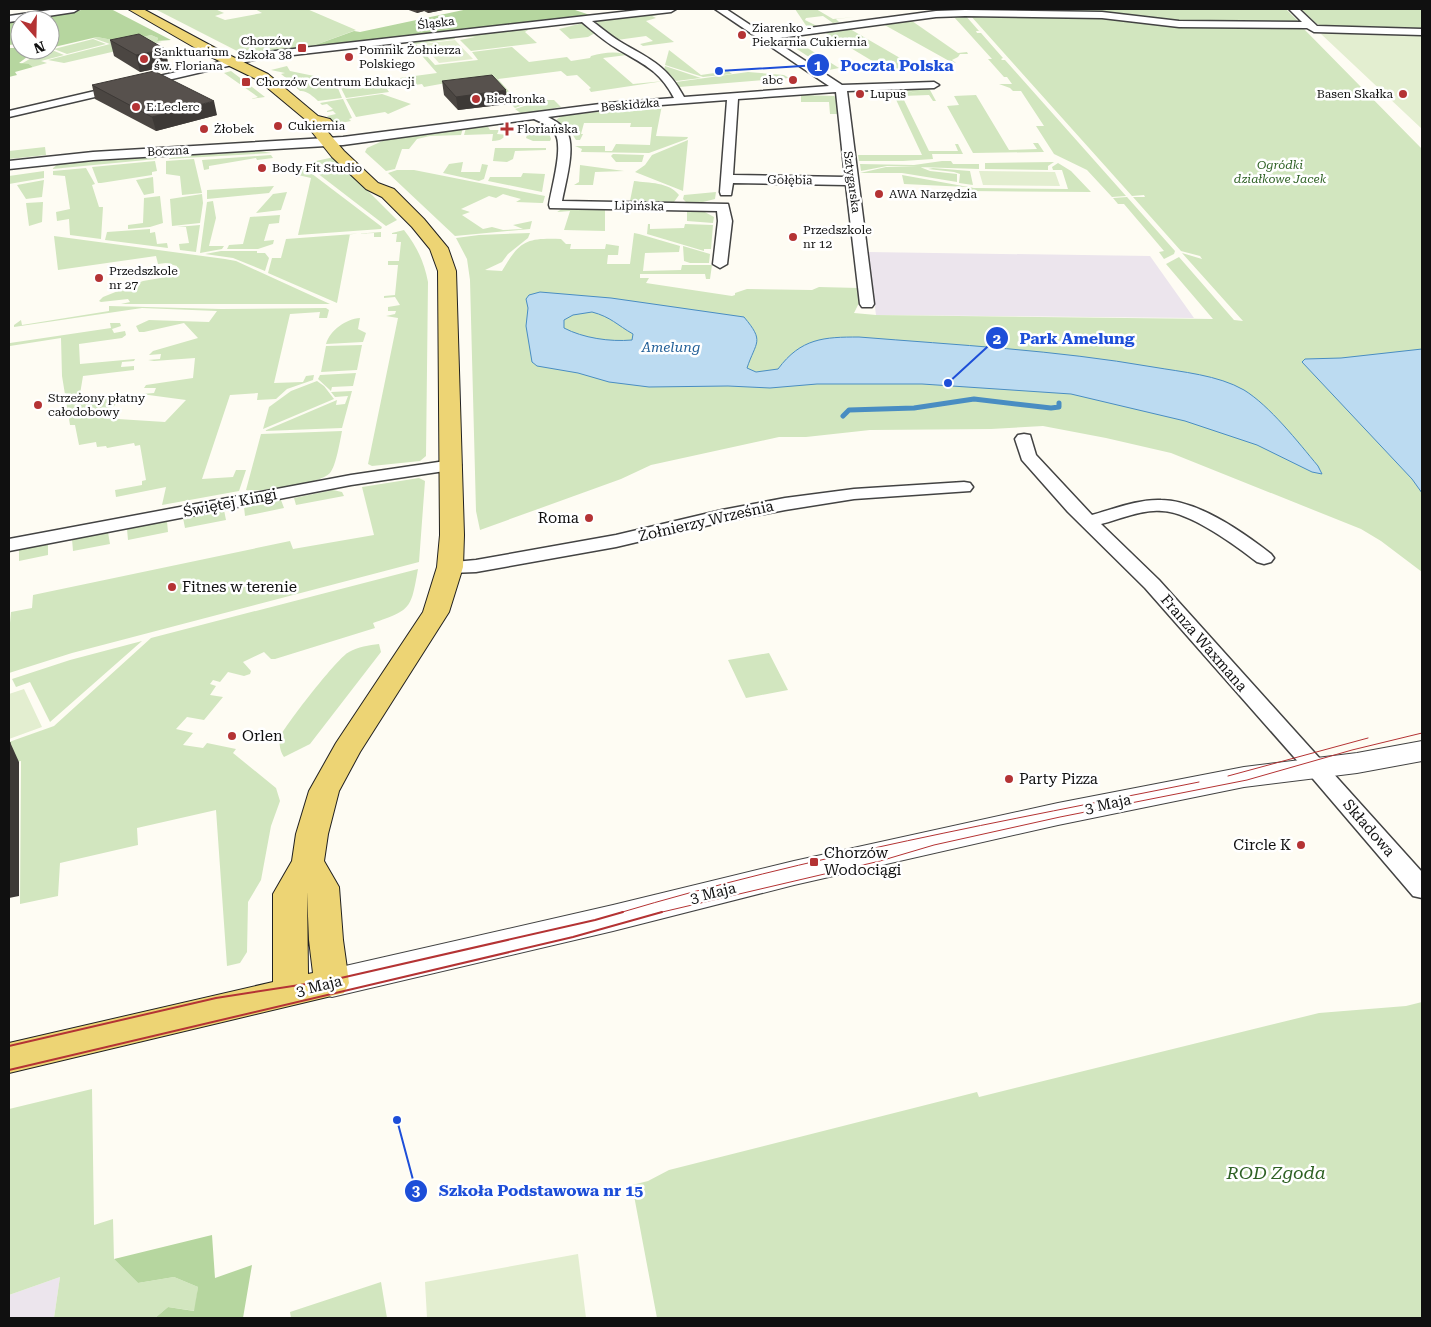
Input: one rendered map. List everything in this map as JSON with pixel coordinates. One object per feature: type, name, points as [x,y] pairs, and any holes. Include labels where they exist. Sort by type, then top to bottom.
[{"type":"main road","points":[[134,9],[275,86],[314,119],[313,124],[336,141],[338,154],[372,186],[388,192],[439,248],[447,271],[452,465],[450,567],[436,612],[346,750],[324,791],[312,834],[308,862],[289,894],[292,993]]},
{"type":"main road","points":[[308,862],[323,886],[326,940],[332,983]]},
{"type":"main road","name":"3 Maja","points":[[9,1058],[332,983]]},
{"type":"street","points":[[9,18],[74,9]]},
{"type":"street","name":"Śląska","points":[[9,114],[258,56],[671,9]]},
{"type":"street","points":[[720,9],[840,89]]},
{"type":"street","points":[[1294,9],[1312,27]]},
{"type":"street","points":[[762,37],[936,14],[1093,15],[1180,24],[1422,32]]},
{"type":"street","points":[[584,19],[619,46],[638,55],[671,82],[681,101]]},
{"type":"street","name":"Beskidzka","points":[[336,141],[570,110],[840,89],[934,85]]},
{"type":"street","name":"Sztygarska","points":[[840,89],[867,304]]},
{"type":"street","points":[[720,264],[725,221],[724,207],[728,179],[733,97]]},
{"type":"street","name":"Lipińska","points":[[535,115],[561,131],[565,138],[561,172],[554,204],[724,207]]},
{"type":"street","name":"Boczna","points":[[9,165],[93,156],[336,141]]},
{"type":"street","name":"Gołębia","points":[[728,179],[852,181]]},
{"type":"street","name":"Franza Waxmana","points":[[1024,439],[1028,456],[1152,584],[1292,743],[1316,767]]},
{"type":"street","name":"Świętej Kingi","points":[[9,544],[342,482],[452,465]]},
{"type":"street","name":"Żołnierzy Września","points":[[450,567],[476,566],[632,538],[722,516],[785,504],[854,494],[964,487]]},
{"type":"street","points":[[1089,521],[1162,505],[1176,508],[1226,532],[1264,558]]},
{"type":"street","name":"3 Maja","points":[[332,983],[613,918],[794,873],[1053,815],[1244,777],[1357,763],[1422,751]]},
{"type":"street","name":"Składowa","points":[[1316,767],[1422,889]]},
{"type":"shaded area","points":[[868,252],[1150,256],[1194,318],[876,315]]},
{"type":"shaded area","points":[[60,1277],[54,1318],[9,1318],[9,1295]]},
{"type":"green space","points":[[88,9],[111,9],[171,40],[157,41],[158,38],[151,35],[123,42],[97,37],[60,46],[60,13]]},
{"type":"green space","points":[[155,9],[215,9],[224,13],[215,16],[225,20],[262,13],[255,9],[307,9],[356,30],[307,48],[247,54],[239,52]]},
{"type":"green space","points":[[468,9],[572,9],[590,15],[307,48],[354,31],[360,32]]},
{"type":"green space","points":[[795,9],[816,9],[833,19],[855,17],[836,19],[839,22],[833,23],[823,16],[806,18],[805,20],[817,26],[807,27]]},
{"type":"green space","points":[[964,9],[1286,9],[1299,22],[1205,23],[967,11]]},
{"type":"green space","points":[[1301,9],[1422,9],[1422,29],[1324,27],[1317,24]]},
{"type":"green space","points":[[656,13],[658,15],[652,16],[656,18],[646,21],[674,42],[643,46],[640,44],[653,41],[646,36],[617,40],[595,21]]},
{"type":"green space","points":[[965,15],[979,31],[976,31],[977,33],[981,33],[1003,58],[1001,59],[1005,60],[1126,196],[1112,197],[1087,170],[1054,154],[1036,126],[1044,126],[1021,91],[1013,91],[999,84],[1012,84],[988,59],[992,59],[954,17],[941,16]]},
{"type":"green space","name":"Ogródki działkowe Jacek","points":[[970,15],[1096,17],[1188,27],[1303,28],[1422,149],[1422,572],[1381,541],[1361,529],[1171,453],[1043,426],[991,429],[870,430],[806,437],[779,437],[651,465],[621,479],[480,530],[476,511],[470,280],[467,259],[456,238],[530,233],[528,238],[508,254],[502,262],[485,270],[502,271],[520,247],[540,239],[561,239],[566,244],[571,244],[570,249],[605,249],[606,244],[619,246],[618,255],[608,255],[607,264],[630,264],[634,233],[680,246],[679,252],[645,253],[643,271],[681,270],[682,265],[712,265],[710,279],[706,279],[705,274],[640,274],[640,278],[649,278],[646,283],[732,296],[747,289],[812,290],[819,287],[859,288],[860,301],[854,313],[876,315],[1213,319],[1166,264],[1179,257],[1234,320],[1243,321],[1182,253],[1202,259],[1200,256],[1181,251],[1133,197],[1145,197],[1144,195],[1132,196]]},
{"type":"green space","points":[[919,20],[912,21],[958,53],[967,52],[968,54],[960,54],[952,60],[956,63],[951,62],[881,23]]},
{"type":"green space","points":[[9,21],[10,21],[9,45]]},
{"type":"green space","points":[[583,23],[595,33],[588,37],[570,39],[559,29]]},
{"type":"green space","points":[[527,28],[528,30],[525,32],[537,43],[471,51],[460,40],[475,37],[456,37]]},
{"type":"green space","points":[[850,29],[919,69],[910,70],[905,67],[901,68],[905,70],[897,72],[889,67],[894,66],[884,62],[874,62],[824,32]]},
{"type":"green space","name":"Basen Skałka","points":[[1321,34],[1422,36],[1422,129]]},
{"type":"green space","points":[[151,35],[158,38],[157,41],[162,42],[64,63],[48,60],[60,60],[60,57],[110,44],[93,38],[97,37],[123,42]]},
{"type":"green space","points":[[454,37],[455,39],[416,44],[435,65],[478,60],[472,52],[512,47],[529,62],[567,57],[571,61],[614,52],[626,54],[638,58],[632,59],[627,55],[603,58],[633,84],[664,81],[591,92],[589,89],[591,88],[577,75],[567,76],[561,71],[498,79],[515,98],[540,99],[515,108],[510,103],[446,83],[424,87],[422,84],[387,89],[389,92],[346,98],[340,86],[437,73],[410,42]]},
{"type":"green space","points":[[790,37],[839,68],[829,70],[786,42]]},
{"type":"green space","points":[[93,39],[106,44],[67,54],[60,51],[60,47]]},
{"type":"green space","points":[[455,40],[473,59],[439,63],[422,44]]},
{"type":"green space","points":[[10,48],[10,60],[23,60],[19,63],[29,64],[33,67],[15,72],[17,75],[9,77]]},
{"type":"green space","points":[[669,50],[701,75],[728,71],[732,74],[703,77],[665,65]]},
{"type":"green space","points":[[28,60],[45,60],[41,61],[47,63],[33,67],[29,64],[21,64]]},
{"type":"green space","points":[[287,66],[290,71],[322,79],[291,82],[281,74],[285,73],[271,70]]},
{"type":"green space","points":[[665,66],[701,78],[676,81],[664,70]]},
{"type":"green space","points":[[231,71],[265,97],[251,99],[258,97],[224,73]]},
{"type":"green space","points":[[748,72],[784,75],[789,78],[679,87],[676,82]]},
{"type":"green space","points":[[326,81],[332,87],[337,86],[342,98],[318,101],[312,95],[300,91],[292,84]]},
{"type":"green space","points":[[926,88],[930,90],[936,101],[933,101],[929,95],[902,96],[929,151],[958,151],[955,144],[958,144],[963,154],[932,154],[933,159],[859,161],[858,155],[922,155],[891,89],[918,93],[896,89]]},
{"type":"green space","points":[[382,94],[411,104],[388,114],[385,112],[356,117],[346,99]]},
{"type":"green space","points":[[801,95],[834,96],[837,98],[838,114],[830,114],[829,102],[801,102]]},
{"type":"green space","points":[[976,95],[1009,150],[1037,149],[1033,143],[1038,143],[1044,152],[973,153],[947,106],[959,105],[954,96]]},
{"type":"green space","points":[[343,99],[352,118],[349,119],[351,121],[336,124],[327,116],[336,114],[333,111],[327,112],[333,109],[327,104],[322,105],[320,103]]},
{"type":"green space","points":[[543,100],[554,100],[561,107],[522,114],[515,109]]},
{"type":"green space","points":[[721,101],[662,105],[656,136],[688,137],[649,153],[581,152],[582,149],[575,146],[605,146],[605,151],[612,151],[616,144],[650,145],[652,127],[630,127],[631,123],[584,123],[581,134],[583,134],[580,140],[576,140],[569,129],[556,120],[561,116],[659,105]]},
{"type":"green space","points":[[487,125],[490,130],[499,130],[497,134],[508,135],[500,140],[492,141],[493,134],[464,135],[466,128]]},
{"type":"green space","points":[[535,125],[549,133],[550,141],[533,141],[526,138],[527,135],[532,135]]},
{"type":"green space","points":[[463,128],[461,135],[430,136],[417,139],[409,149],[402,149],[395,169],[386,171],[365,152],[367,148],[389,138]]},
{"type":"green space","points":[[688,140],[683,191],[635,172],[645,165],[652,155]]},
{"type":"green space","points":[[45,147],[46,155],[9,159],[9,151]]},
{"type":"green space","points":[[495,148],[546,148],[546,150],[515,151],[513,159],[507,162],[493,161]]},
{"type":"green space","points":[[259,151],[272,153],[167,159],[177,156]]},
{"type":"green space","points":[[613,154],[644,155],[642,162],[616,162],[611,156]]},
{"type":"green space","points":[[271,155],[273,158],[257,160],[256,158],[209,166],[209,169],[204,170],[202,160]]},
{"type":"green space","points":[[149,157],[157,159],[52,169],[58,164]]},
{"type":"green space","points":[[334,157],[397,220],[386,226],[308,166],[307,163]]},
{"type":"green space","points":[[194,159],[202,193],[182,195],[180,176],[166,174],[166,161]]},
{"type":"green space","points":[[155,161],[157,171],[152,172],[152,175],[101,183],[98,183],[92,167]]},
{"type":"green space","points":[[951,161],[953,164],[979,164],[979,169],[887,166],[861,171],[860,164],[914,165]]},
{"type":"green space","points":[[463,162],[461,172],[480,172],[482,164],[488,165],[484,179],[479,181],[443,173],[449,164]]},
{"type":"green space","points":[[1054,162],[1048,166],[1048,170],[985,169],[985,163]]},
{"type":"green space","points":[[1058,163],[1071,171],[1091,192],[968,191],[967,187],[904,184],[902,175],[974,188],[1068,189],[1062,170],[1053,170],[1052,167]]},
{"type":"green space","points":[[580,165],[625,171],[595,172],[593,185],[574,185],[579,182]]},
{"type":"green space","points":[[303,167],[382,227],[381,229],[298,235],[311,178],[298,175]]},
{"type":"green space","points":[[886,167],[920,167],[930,171],[957,174],[957,182],[902,173],[860,173]]},
{"type":"green space","points":[[86,168],[95,184],[92,185],[99,207],[103,207],[101,239],[70,235],[69,219],[57,221],[56,212],[70,209],[65,176],[53,175],[53,171]]},
{"type":"green space","points":[[928,169],[970,171],[973,185],[959,183],[960,174]]},
{"type":"green space","points":[[397,170],[414,170],[545,196],[543,203],[541,203],[516,202],[521,199],[503,194],[496,198],[489,196],[461,209],[470,212],[462,215],[483,229],[492,227],[503,230],[523,229],[513,225],[532,221],[530,229],[455,236],[388,173]]},
{"type":"green space","points":[[44,171],[44,178],[9,184],[9,176]]},
{"type":"green space","points":[[979,171],[1055,172],[1060,186],[983,185]]},
{"type":"green space","points":[[523,173],[545,174],[542,192],[488,181],[490,177],[521,177]]},
{"type":"green space","points":[[153,177],[154,193],[144,195],[136,180]]},
{"type":"green space","points":[[44,180],[42,197],[26,199],[17,185]]},
{"type":"green space","points":[[634,181],[664,185],[679,195],[674,202],[630,201]]},
{"type":"green space","points":[[274,186],[269,193],[207,199],[207,190]]},
{"type":"green space","points":[[287,192],[281,210],[256,213],[273,194]]},
{"type":"green space","points":[[716,192],[715,199],[703,202],[686,202],[683,199],[684,195]]},
{"type":"green space","points":[[202,194],[203,203],[200,223],[172,226],[170,199]]},
{"type":"green space","points":[[160,196],[163,223],[150,227],[128,229],[128,225],[143,223],[144,198]]},
{"type":"green space","points":[[1127,197],[1175,251],[1174,254],[1164,259],[1159,252],[1164,251],[1124,204],[1118,204],[1113,198]]},
{"type":"green space","points":[[213,201],[216,218],[209,246],[224,246],[222,249],[200,253],[207,202]]},
{"type":"green space","points":[[43,202],[42,222],[29,226],[26,203]]},
{"type":"green space","points":[[565,207],[605,210],[605,231],[564,230],[570,211],[557,212]]},
{"type":"green space","points":[[687,210],[703,211],[714,217],[713,223],[687,221]]},
{"type":"green space","points":[[280,215],[279,223],[269,224],[264,241],[274,240],[273,244],[258,249],[227,249],[229,245],[243,244],[250,217]]},
{"type":"green space","points":[[648,224],[650,224],[650,229],[684,228],[685,224],[713,225],[711,249],[704,249],[704,251],[647,234]]},
{"type":"green space","points":[[200,225],[196,252],[180,250],[179,244],[189,243],[186,227],[177,227]]},
{"type":"green space","points":[[150,229],[150,233],[155,232],[157,244],[167,243],[168,248],[105,240],[107,232]]},
{"type":"green space","points":[[404,230],[419,254],[428,282],[426,456],[420,461],[372,466],[368,464],[398,318],[386,316],[395,314],[396,311],[388,311],[388,307],[400,305],[395,297],[384,298],[384,296],[395,295],[398,265],[388,265],[388,261],[399,261],[401,242],[396,242],[397,234],[392,233]]},
{"type":"green space","points":[[381,232],[381,237],[374,237],[374,233],[359,234]]},
{"type":"green space","points":[[350,234],[337,303],[268,273],[272,258],[281,258],[286,239]]},
{"type":"green space","points":[[54,236],[236,261],[330,304],[121,304],[130,302],[128,299],[101,302],[99,301],[103,297],[143,281],[178,275],[177,266],[166,263],[158,264],[156,256],[58,270]]},
{"type":"green space","points":[[683,246],[710,254],[709,263],[690,263],[684,261]]},
{"type":"green space","points":[[221,251],[257,251],[257,253],[265,253],[269,258],[265,271],[233,258],[205,254]]},
{"type":"green space","points":[[109,306],[221,309],[326,308],[329,310],[327,318],[319,318],[320,312],[290,314],[274,383],[303,382],[306,376],[314,375],[313,380],[287,389],[276,399],[257,400],[258,393],[230,395],[202,479],[233,477],[236,470],[246,470],[239,491],[162,505],[166,487],[116,497],[115,490],[142,485],[142,481],[146,480],[140,445],[135,446],[134,443],[107,448],[106,446],[97,447],[96,442],[79,445],[75,425],[70,425],[62,376],[61,338],[10,346],[10,343],[111,328],[110,323],[120,323],[121,326],[112,329],[114,333],[125,331],[126,335],[122,338],[79,344],[80,364],[135,359],[134,361],[122,362],[121,367],[134,366],[134,370],[83,376],[79,400],[124,396],[102,418],[165,422],[186,400],[141,394],[154,393],[156,388],[144,388],[146,385],[193,378],[195,358],[154,361],[148,360],[160,359],[161,354],[149,355],[153,351],[198,338],[184,323],[144,332],[139,332],[136,326],[149,320],[209,322],[217,311],[142,308],[14,327],[21,320],[22,325],[109,311]]},
{"type":"green space","points":[[360,318],[358,329],[366,333],[363,342],[326,344],[331,334],[339,326]]},
{"type":"green space","points":[[362,345],[357,370],[321,372],[326,346]]},
{"type":"green space","points":[[356,373],[353,386],[332,387],[331,391],[318,379],[320,375]]},
{"type":"green space","points":[[317,381],[324,386],[334,399],[263,429],[269,407],[291,391]]},
{"type":"green space","points":[[352,391],[342,428],[264,431],[337,400],[336,405],[345,404],[348,396],[335,397],[331,392]]},
{"type":"green space","points":[[342,431],[334,465],[330,473],[324,477],[290,487],[246,490],[261,434]]},
{"type":"green space","points":[[419,478],[425,481],[419,562],[72,653],[9,673],[9,623],[11,612],[32,608],[33,595],[290,541],[293,549],[374,535],[362,487]]},
{"type":"green space","points":[[333,490],[342,492],[344,496],[296,505],[294,498]]},
{"type":"green space","points":[[281,500],[284,508],[245,516],[244,507]]},
{"type":"green space","points":[[224,510],[226,520],[185,528],[183,518]]},
{"type":"green space","points":[[167,521],[168,532],[128,540],[127,529]]},
{"type":"green space","points":[[108,532],[110,544],[73,551],[72,539]]},
{"type":"green space","points":[[47,543],[48,555],[19,561],[19,548]]},
{"type":"green space","points":[[418,569],[411,600],[408,606],[396,615],[373,623],[375,628],[275,659],[271,659],[264,652],[243,662],[251,671],[250,674],[244,676],[228,672],[220,682],[213,680],[210,684],[216,686],[210,695],[223,697],[204,720],[187,717],[176,729],[193,733],[183,745],[203,748],[207,743],[236,749],[233,753],[276,788],[280,801],[271,826],[261,880],[248,902],[247,952],[240,963],[227,966],[216,810],[137,828],[138,845],[60,863],[58,896],[20,904],[21,761],[9,763],[9,742],[54,726],[151,638]]},
{"type":"green space","points":[[142,641],[50,722],[30,682],[16,687],[12,679],[70,660]]},
{"type":"green space","points":[[379,644],[381,652],[310,744],[284,757],[280,746],[281,735],[324,677],[349,652],[364,646]]},
{"type":"green space","points":[[769,653],[788,690],[746,698],[728,660]]},
{"type":"green space","points":[[24,689],[42,727],[9,739],[9,694]]},
{"type":"green space","name":"ROD Zgoda","points":[[1422,1002],[1422,1318],[657,1318],[632,1185],[648,1181],[669,1170],[977,1092],[979,1097],[1319,1013],[1406,1006]]},
{"type":"green space","points":[[92,1089],[94,1225],[113,1219],[114,1259],[138,1283],[174,1277],[198,1287],[195,1311],[168,1307],[155,1318],[54,1318],[60,1277],[9,1295],[9,1109]]},
{"type":"green space","points":[[212,1235],[215,1278],[252,1265],[243,1318],[155,1318],[168,1307],[194,1311],[198,1287],[174,1277],[138,1283],[114,1259]]},
{"type":"green space","points":[[578,1254],[586,1318],[427,1318],[425,1282]]},
{"type":"green space","points":[[381,1282],[387,1318],[291,1318],[290,1312]]},
{"type":"water","name":"Amelung","points":[[540,292],[611,298],[744,317],[751,325],[757,337],[756,347],[747,368],[756,372],[778,369],[795,351],[814,341],[859,337],[1080,356],[1200,375],[1234,385],[1264,405],[1293,436],[1318,466],[1322,474],[1312,472],[1257,445],[1185,421],[1071,394],[922,384],[817,384],[770,388],[728,386],[649,387],[609,382],[578,373],[537,366],[532,362],[526,326],[528,308],[526,299],[529,295]],"holes":[[[592,312],[599,314],[633,334],[632,340],[597,338],[564,328],[564,320],[573,315]]]},
{"type":"water","points":[[1422,349],[1422,493],[1412,479],[1302,362],[1305,359],[1341,358]]},
{"type":"building","points":[[139,34],[165,49],[136,55],[110,40]]},
{"type":"building","points":[[154,71],[214,101],[152,117],[92,85]]},
{"type":"building","points":[[492,75],[506,90],[456,97],[442,81]]},
{"type":"building","points":[[9,742],[10,742],[9,875]]},
{"type":"waterway","points":[[843,416],[849,410],[914,408],[974,399],[1051,408],[1059,407],[1059,403]]},
{"type":"tram line","points":[[661,912],[880,861],[934,845],[1060,817],[1247,780],[1352,750],[1422,733]]},
{"type":"tram line","points":[[1228,776],[1368,738]]},
{"type":"tram line","points":[[619,913],[762,874],[835,857],[1199,782]]},
{"type":"tram line","points":[[9,1046],[216,998],[332,980],[623,912]]},
{"type":"tram line","points":[[9,1070],[573,937],[661,912]]},
{"type":"place","name":"Ziarenko - Piekarnia Cukiernia","points":[[742,35]]},
{"type":"place","name":"Chorzów Szkoła 38","points":[[302,48]]},
{"type":"place","name":"Pomnik Żołnierza Polskiego","points":[[349,57]]},
{"type":"place","name":"Sanktuarium św. Floriana","points":[[144,59]]},
{"type":"place","name":"Poczta Polska","points":[[719,71]]},
{"type":"place","name":"abc","points":[[793,80]]},
{"type":"place","name":"Chorzów Centrum Edukacji","points":[[246,82]]},
{"type":"place","name":"Lupus","points":[[860,94]]},
{"type":"place","name":"Basen Skałka","points":[[1403,94]]},
{"type":"place","name":"Biedronka","points":[[476,99]]},
{"type":"place","name":"E.Leclerc","points":[[136,107]]},
{"type":"place","name":"Cukiernia","points":[[278,126]]},
{"type":"place","name":"Żłobek","points":[[204,129]]},
{"type":"place","name":"Floriańska","points":[[507,129]]},
{"type":"place","name":"Body Fit Studio","points":[[262,168]]},
{"type":"place","name":"AWA Narzędzia","points":[[879,194]]},
{"type":"place","name":"Przedszkole nr 12","points":[[793,237]]},
{"type":"place","name":"Przedszkole nr 27","points":[[99,278]]},
{"type":"place","name":"Park Amelung","points":[[948,383]]},
{"type":"place","name":"Strzeżony płatny całodobowy","points":[[38,405]]},
{"type":"place","name":"Roma","points":[[589,518]]},
{"type":"place","name":"Fitnes w terenie","points":[[172,587]]},
{"type":"place","name":"Orlen","points":[[232,736]]},
{"type":"place","name":"Party Pizza","points":[[1009,779]]},
{"type":"place","name":"Circle K","points":[[1301,845]]},
{"type":"place","name":"Chorzów Wodociągi","points":[[814,862]]},
{"type":"place","name":"Szkoła Podstawowa nr 15","points":[[397,1120]]}]
